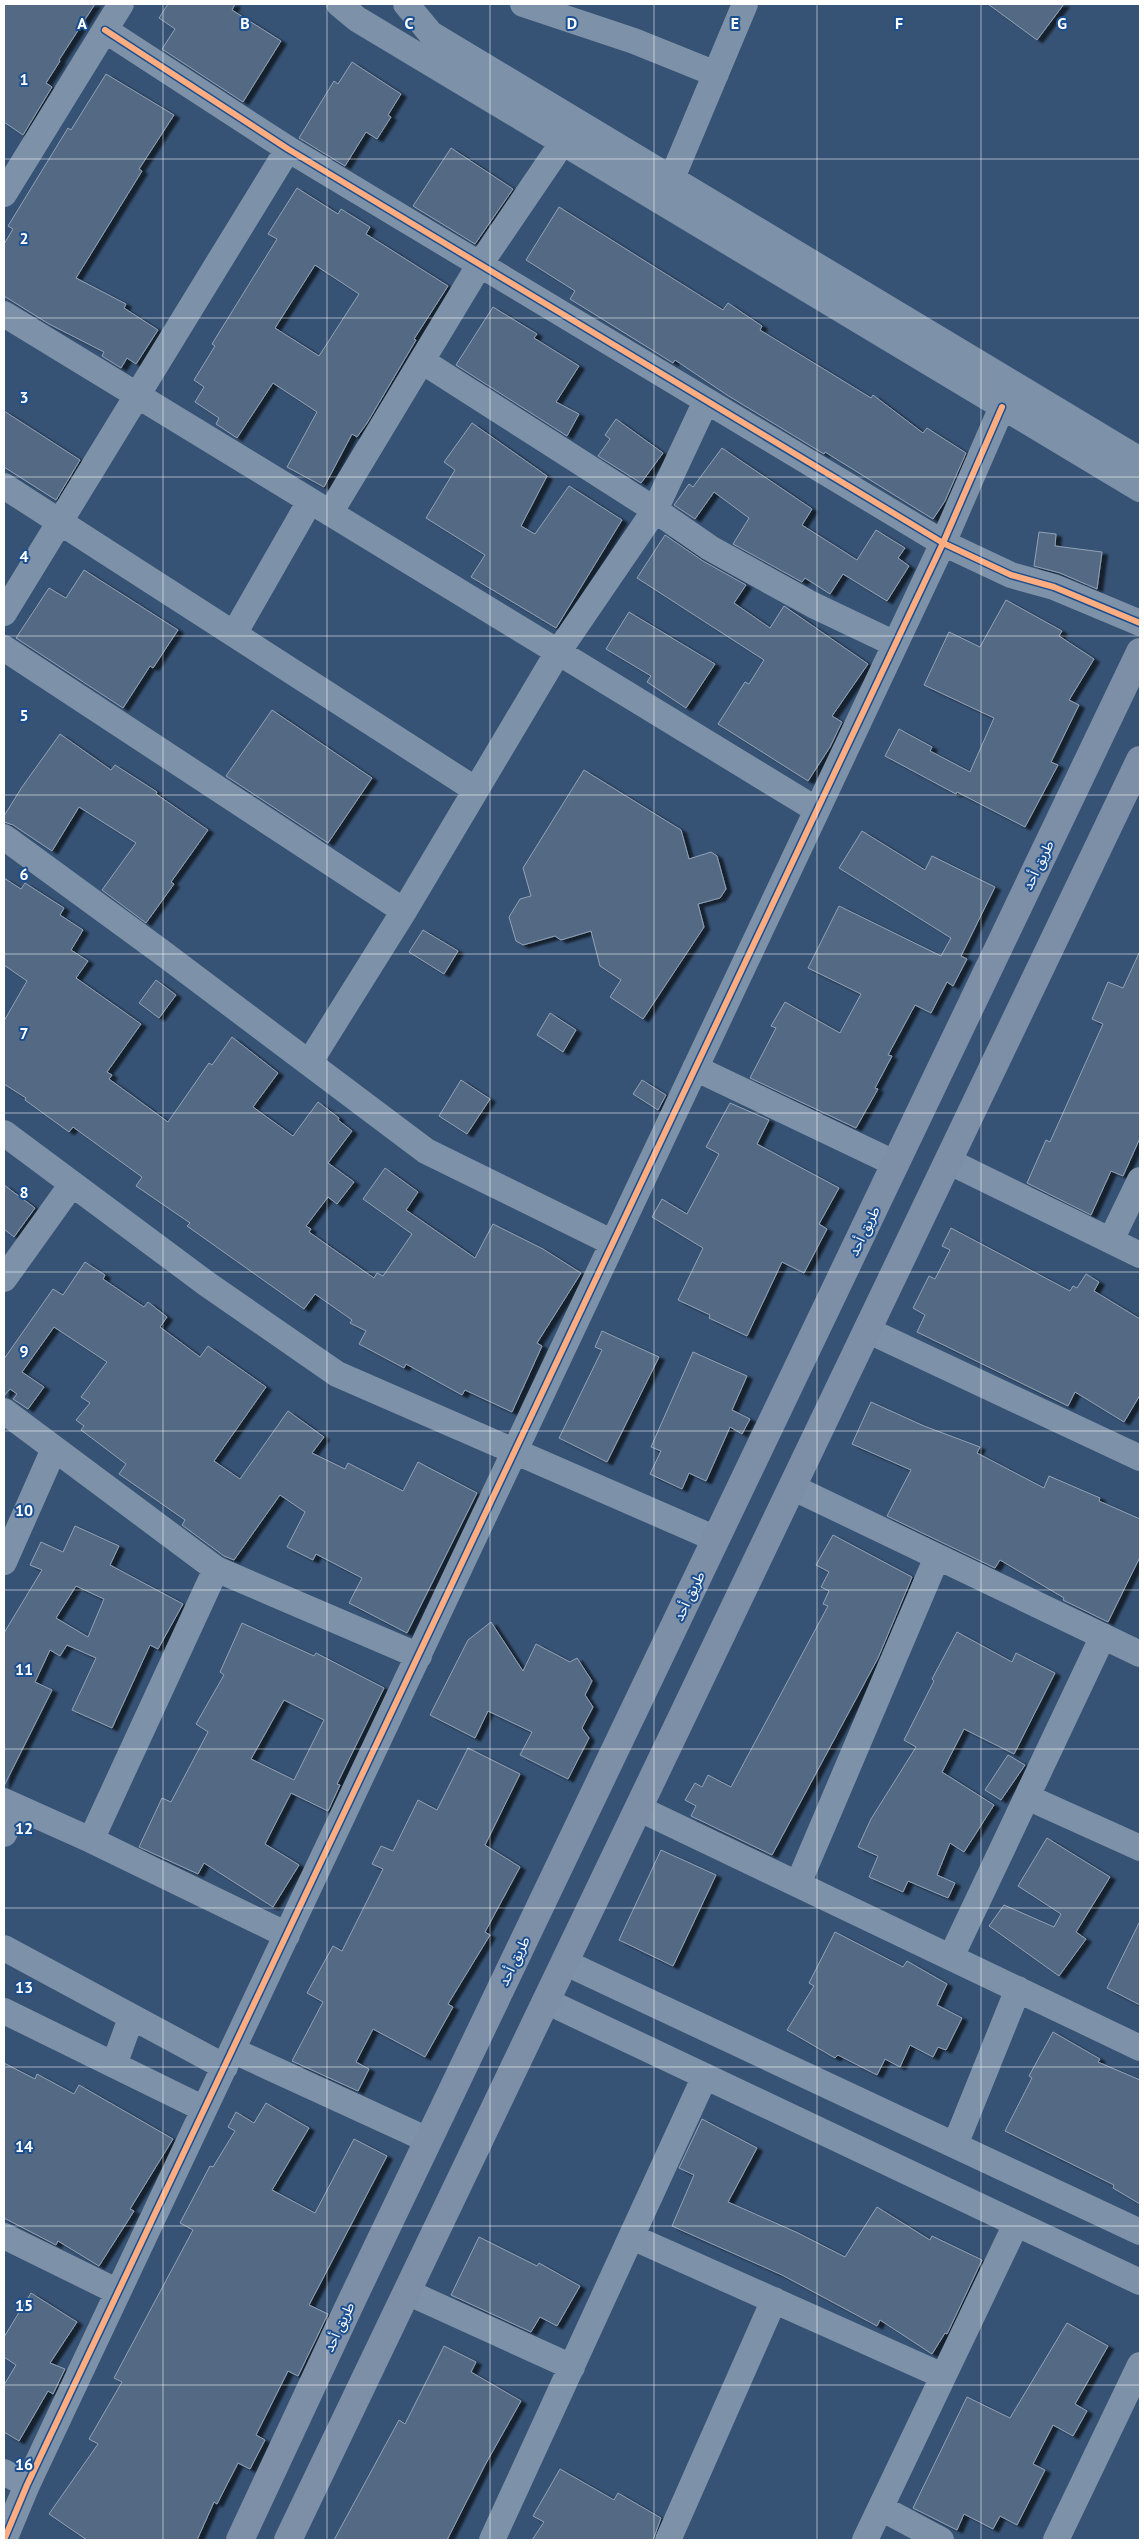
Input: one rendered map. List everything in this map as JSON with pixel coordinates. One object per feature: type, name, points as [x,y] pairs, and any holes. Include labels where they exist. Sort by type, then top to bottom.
[{"type":"main road","name":"طريق أحد","points":[[240,2540],[428,2140],[1140,652]]},
{"type":"main road","points":[[288,2540],[1140,760]]},
{"type":"street","points":[[4,194],[12,160],[105,30],[121,4]]},
{"type":"street","points":[[339,4],[358,18],[1140,489]]},
{"type":"street","points":[[406,4],[431,34],[1140,460]]},
{"type":"street","points":[[523,4],[634,41],[716,74]]},
{"type":"street","points":[[672,178],[745,4]]},
{"type":"street","points":[[105,30],[288,148],[942,543],[1011,575],[1054,587],[1140,623]]},
{"type":"street","points":[[234,634],[422,361],[480,264],[563,142]]},
{"type":"street","points":[[4,613],[288,148]]},
{"type":"street","points":[[4,314],[817,810]]},
{"type":"street","points":[[422,361],[655,510],[710,548],[813,605],[895,644]]},
{"type":"street","points":[[309,1063],[404,911],[558,652],[655,510],[706,401]]},
{"type":"street","points":[[4,2540],[27,2484],[895,644],[1002,407]]},
{"type":"street","points":[[1113,444],[1140,443]]},
{"type":"street","points":[[4,486],[476,790]]},
{"type":"street","points":[[4,648],[404,911]]},
{"type":"street","points":[[4,837],[426,1150],[613,1243]]},
{"type":"street","points":[[695,1068],[896,1164]]},
{"type":"street","points":[[4,1133],[206,1284],[337,1374],[716,1539]]},
{"type":"street","points":[[948,1161],[1140,1255]]},
{"type":"street","points":[[1111,1240],[1140,1180]]},
{"type":"street","points":[[4,1279],[72,1184]]},
{"type":"street","points":[[867,1330],[1140,1458]]},
{"type":"street","points":[[4,1412],[216,1569],[419,1656]]},
{"type":"street","points":[[4,1562],[54,1449]]},
{"type":"street","points":[[792,1487],[1140,1654]]},
{"type":"street","points":[[798,1884],[937,1557]]},
{"type":"street","points":[[91,1840],[216,1569]]},
{"type":"street","points":[[951,1957],[1103,1636]]},
{"type":"street","points":[[1027,1797],[1140,1848]]},
{"type":"street","points":[[4,1834],[10,1804],[91,1840],[287,1935]]},
{"type":"street","points":[[638,1808],[1140,2048]]},
{"type":"street","points":[[4,1948],[131,2018],[428,2140]]},
{"type":"street","points":[[564,1962],[1140,2232]]},
{"type":"street","points":[[955,2145],[1018,1989]]},
{"type":"street","points":[[546,2001],[1140,2282]]},
{"type":"street","points":[[4,2011],[204,2109]]},
{"type":"street","points":[[114,2065],[131,2018]]},
{"type":"street","points":[[492,2540],[705,2076]]},
{"type":"street","points":[[865,2540],[1016,2224]]},
{"type":"street","points":[[4,2236],[118,2292]]},
{"type":"street","points":[[632,2237],[943,2376]]},
{"type":"street","points":[[407,2292],[572,2366]]},
{"type":"street","points":[[668,2540],[774,2300]]},
{"type":"street","points":[[1056,2540],[1140,2365]]},
{"type":"street","points":[[4,2472],[27,2484]]},
{"type":"street","points":[[881,2508],[942,2540]]},
{"type":"building","points":[[4,4],[95,4],[46,83],[52,87],[23,135],[4,122]]},
{"type":"building","points":[[168,4],[235,4],[232,10],[281,41],[243,102],[162,49],[175,29],[159,18]]},
{"type":"building","points":[[988,4],[1064,4],[1037,40]]},
{"type":"building","points":[[352,62],[401,94],[388,115],[391,117],[377,139],[366,132],[345,166],[299,138],[334,81],[338,84]]},
{"type":"building","points":[[106,74],[174,115],[139,169],[142,171],[76,278],[126,304],[124,308],[158,330],[136,364],[127,358],[121,368],[102,356],[104,352],[49,324],[4,296],[4,244],[13,229],[8,226],[68,128],[71,130]]},
{"type":"building","points":[[451,148],[513,189],[475,244],[413,206]]},
{"type":"building","points":[[297,188],[338,214],[341,209],[370,227],[366,234],[448,286],[414,339],[416,340],[367,423],[357,437],[352,434],[324,487],[287,467],[317,412],[273,383],[237,438],[216,424],[219,418],[195,402],[204,387],[194,380],[215,346],[212,344],[277,239],[268,234]],"holes":[[[315,265],[359,294],[319,356],[275,328]]]},
{"type":"building","points":[[559,207],[723,310],[728,303],[762,326],[760,330],[871,398],[873,395],[923,433],[927,428],[966,453],[945,501],[933,519],[825,452],[824,454],[727,395],[675,360],[673,363],[570,299],[575,291],[526,260]]},
{"type":"building","points":[[493,307],[537,334],[534,338],[579,366],[556,402],[579,414],[567,436],[456,365]]},
{"type":"building","points":[[4,411],[80,460],[56,500],[4,467]]},
{"type":"building","points":[[616,419],[663,453],[641,483],[598,456],[610,439],[605,435]]},
{"type":"building","points":[[472,423],[547,476],[521,526],[535,534],[569,486],[622,520],[556,628],[471,577],[485,555],[426,518],[455,470],[444,462]]},
{"type":"building","points":[[722,448],[812,509],[802,525],[857,560],[876,530],[905,548],[898,558],[909,566],[887,601],[843,574],[830,594],[805,578],[802,582],[733,544],[749,518],[714,492],[695,519],[674,505],[689,484],[693,487]]},
{"type":"building","points":[[1039,532],[1056,534],[1055,546],[1102,552],[1097,589],[1060,573],[1034,566]]},
{"type":"building","points":[[665,535],[703,561],[746,585],[734,603],[770,628],[784,606],[868,664],[832,716],[842,722],[830,747],[808,781],[718,724],[745,682],[749,684],[764,660],[637,578]]},
{"type":"building","points":[[84,570],[178,630],[153,668],[150,666],[123,708],[16,638],[49,588],[66,598]]},
{"type":"building","points":[[1006,600],[1062,631],[1059,636],[1094,659],[1069,700],[1079,705],[1051,762],[1058,765],[1025,827],[957,792],[956,794],[885,756],[899,729],[932,747],[930,751],[970,772],[994,718],[924,685],[949,632],[980,647]]},
{"type":"building","points":[[629,612],[715,664],[686,708],[647,682],[651,676],[606,649]]},
{"type":"building","points":[[272,710],[372,778],[328,843],[226,776]]},
{"type":"building","points":[[60,734],[111,770],[115,765],[157,792],[156,794],[208,830],[171,882],[174,884],[146,923],[102,890],[136,843],[79,807],[52,851],[13,825],[4,822],[4,816],[22,787]]},
{"type":"building","points":[[584,770],[681,830],[689,859],[711,852],[717,856],[726,889],[720,898],[698,904],[704,927],[643,1019],[610,997],[621,980],[600,966],[591,931],[561,940],[555,936],[523,945],[516,941],[509,917],[520,899],[531,896],[523,868]]},
{"type":"building","points":[[862,831],[925,870],[932,856],[995,887],[961,956],[967,959],[953,986],[947,982],[931,1013],[915,1005],[888,1055],[892,1056],[875,1088],[878,1089],[856,1128],[750,1078],[776,1028],[771,1026],[785,1002],[840,1033],[861,994],[808,968],[839,906],[941,956],[951,938],[839,868]]},
{"type":"building","points":[[4,878],[21,889],[25,883],[64,908],[60,915],[83,930],[71,950],[88,961],[76,978],[141,1024],[107,1072],[112,1075],[109,1079],[168,1122],[209,1063],[212,1065],[232,1037],[278,1073],[253,1107],[293,1136],[318,1102],[352,1131],[328,1163],[354,1182],[337,1204],[328,1197],[306,1226],[311,1229],[309,1232],[374,1278],[377,1273],[383,1276],[412,1234],[363,1199],[385,1168],[418,1192],[406,1210],[475,1258],[493,1224],[543,1249],[581,1273],[537,1343],[542,1346],[512,1412],[465,1390],[462,1395],[406,1364],[404,1368],[359,1344],[366,1331],[350,1323],[352,1320],[315,1294],[304,1309],[187,1226],[190,1223],[136,1186],[142,1177],[73,1127],[69,1132],[25,1100],[26,1098],[4,1084],[4,1021],[27,981],[4,965]]},
{"type":"building","points":[[423,930],[458,951],[444,974],[409,952]]},
{"type":"building","points":[[1140,951],[1140,1138],[1123,1176],[1111,1171],[1091,1215],[1027,1183],[1046,1140],[1050,1142],[1103,1024],[1092,1019],[1108,982],[1123,988]]},
{"type":"building","points":[[156,980],[176,995],[159,1018],[139,1003]]},
{"type":"building","points":[[550,1013],[576,1030],[563,1052],[537,1035]]},
{"type":"building","points":[[461,1080],[490,1099],[467,1134],[439,1116]]},
{"type":"building","points":[[642,1080],[666,1095],[658,1110],[633,1094]]},
{"type":"building","points":[[730,1103],[769,1120],[757,1144],[839,1188],[819,1224],[827,1229],[804,1273],[782,1262],[747,1336],[709,1318],[710,1315],[678,1300],[703,1248],[652,1217],[662,1199],[687,1214],[719,1154],[706,1147]]},
{"type":"building","points":[[4,1185],[35,1208],[14,1237],[4,1229]]},
{"type":"building","points":[[951,1228],[1070,1291],[1073,1286],[1077,1288],[1086,1274],[1099,1282],[1094,1291],[1140,1319],[1140,1395],[1124,1422],[1075,1392],[1068,1406],[917,1332],[925,1315],[913,1308],[929,1276],[935,1279],[950,1250],[942,1246]]},
{"type":"building","points":[[85,1262],[105,1275],[103,1279],[144,1307],[148,1302],[167,1317],[160,1327],[200,1357],[208,1346],[266,1387],[214,1461],[240,1479],[288,1411],[324,1437],[312,1453],[345,1469],[348,1463],[403,1491],[418,1462],[477,1493],[407,1633],[349,1603],[362,1578],[316,1554],[313,1560],[287,1547],[305,1512],[280,1495],[234,1560],[224,1556],[182,1525],[185,1520],[119,1474],[126,1464],[81,1430],[84,1426],[76,1420],[90,1403],[81,1397],[107,1362],[54,1327],[22,1372],[44,1387],[28,1409],[13,1399],[17,1394],[10,1389],[4,1396],[4,1359],[53,1289],[63,1295]]},
{"type":"building","points":[[602,1331],[659,1357],[607,1462],[559,1438],[602,1350],[595,1347]]},
{"type":"building","points":[[693,1352],[747,1376],[732,1410],[750,1419],[742,1434],[730,1427],[706,1481],[689,1473],[682,1489],[650,1474],[661,1451],[651,1447]]},
{"type":"building","points":[[871,1402],[924,1426],[980,1447],[977,1453],[1044,1488],[1049,1476],[1100,1498],[1099,1501],[1140,1519],[1140,1557],[1108,1622],[1063,1600],[1064,1598],[1000,1560],[995,1568],[887,1516],[911,1470],[852,1444]]},
{"type":"building","points":[[75,1526],[119,1546],[110,1565],[183,1604],[158,1649],[150,1645],[112,1728],[72,1710],[96,1658],[67,1645],[60,1656],[50,1650],[35,1682],[52,1690],[4,1786],[4,1633],[42,1570],[30,1565],[41,1542],[63,1552]],"holes":[[[76,1586],[104,1599],[88,1637],[56,1618]]]},
{"type":"building","points":[[833,1535],[912,1577],[878,1658],[772,1855],[691,1816],[696,1806],[685,1800],[695,1783],[702,1787],[708,1775],[731,1787],[828,1606],[823,1604],[829,1591],[821,1587],[829,1572],[816,1565]]},
{"type":"building","points":[[491,1622],[523,1671],[536,1644],[570,1662],[577,1658],[592,1681],[585,1695],[593,1707],[582,1728],[589,1738],[568,1779],[520,1755],[532,1732],[488,1711],[475,1738],[430,1715],[468,1640]]},
{"type":"building","points":[[242,1623],[314,1656],[316,1653],[384,1688],[337,1784],[340,1785],[328,1811],[291,1793],[265,1844],[299,1865],[273,1907],[204,1863],[198,1874],[139,1847],[162,1798],[171,1802],[208,1732],[196,1724],[224,1675],[220,1672]],"holes":[[[284,1700],[324,1720],[294,1780],[251,1759]]]},
{"type":"building","points":[[957,1632],[1012,1662],[1016,1653],[1055,1673],[1014,1754],[964,1729],[942,1772],[994,1805],[964,1852],[950,1843],[937,1875],[955,1883],[948,1898],[908,1881],[903,1892],[869,1877],[878,1856],[858,1847],[871,1819],[916,1747],[904,1740],[934,1681],[932,1679]]},
{"type":"building","points":[[468,1748],[520,1774],[485,1845],[520,1867],[485,1932],[490,1935],[448,2004],[453,2007],[425,2057],[373,2029],[356,2062],[369,2069],[358,2091],[292,2061],[323,2002],[307,1993],[333,1946],[342,1951],[383,1869],[372,1864],[381,1846],[393,1851],[418,1800],[437,1810]]},
{"type":"building","points":[[1008,1755],[1025,1765],[1001,1800],[985,1790]]},
{"type":"building","points":[[1047,1838],[1110,1877],[1076,1932],[1086,1939],[1059,1976],[989,1926],[1004,1905],[1054,1927],[1061,1914],[1018,1886]]},
{"type":"building","points":[[661,1850],[716,1875],[673,1966],[619,1940]]},
{"type":"building","points":[[1140,1921],[1140,2005],[1107,1988]]},
{"type":"building","points":[[835,1932],[903,1967],[907,1961],[947,1984],[937,2005],[962,2018],[946,2050],[938,2047],[933,2057],[910,2045],[900,2067],[885,2059],[877,2075],[838,2055],[835,2058],[787,2030],[814,1986],[809,1983]]},
{"type":"building","points":[[1053,2032],[1100,2059],[1098,2062],[1140,2080],[1140,2204],[1113,2188],[1114,2185],[1005,2131],[1032,2078],[1029,2076]]},
{"type":"building","points":[[4,2063],[35,2079],[37,2074],[74,2094],[79,2085],[173,2139],[130,2209],[134,2211],[99,2266],[58,2241],[56,2245],[4,2218]]},
{"type":"building","points":[[266,2103],[309,2128],[272,2190],[315,2213],[354,2139],[387,2156],[309,2305],[328,2314],[298,2376],[288,2371],[256,2435],[265,2440],[250,2469],[238,2463],[217,2504],[214,2502],[197,2540],[87,2540],[49,2514],[98,2444],[89,2439],[122,2382],[114,2378],[193,2230],[180,2223],[210,2166],[213,2167],[235,2131],[228,2127],[236,2112],[254,2123]]},
{"type":"building","points":[[702,2119],[757,2148],[728,2202],[798,2233],[845,2257],[877,2207],[930,2240],[932,2236],[982,2260],[947,2334],[945,2333],[932,2354],[880,2320],[877,2326],[782,2275],[672,2226],[694,2175],[679,2168]]},
{"type":"building","points":[[479,2237],[537,2266],[539,2263],[580,2286],[557,2326],[540,2317],[531,2332],[451,2295]]},
{"type":"building","points":[[31,2293],[77,2322],[50,2363],[65,2369],[53,2394],[48,2391],[19,2441],[4,2432],[4,2385],[16,2365],[4,2357],[4,2337]]},
{"type":"building","points":[[1067,2323],[1108,2346],[1075,2404],[1087,2411],[1073,2436],[1053,2425],[1033,2464],[1045,2470],[1017,2525],[1000,2516],[993,2529],[964,2514],[957,2530],[913,2508],[967,2397],[1010,2418]]},
{"type":"building","points":[[444,2346],[476,2362],[471,2372],[521,2401],[485,2465],[447,2540],[334,2540],[399,2420],[405,2424]]},
{"type":"building","points":[[560,2469],[614,2500],[618,2493],[661,2518],[653,2540],[532,2540],[544,2522],[533,2516]]},
{"type":"cycle path","points":[[105,30],[288,149],[943,543],[1011,575],[1054,587],[1140,623]]},
{"type":"cycle path","points":[[4,2540],[27,2485],[943,543],[1002,407]]}]
